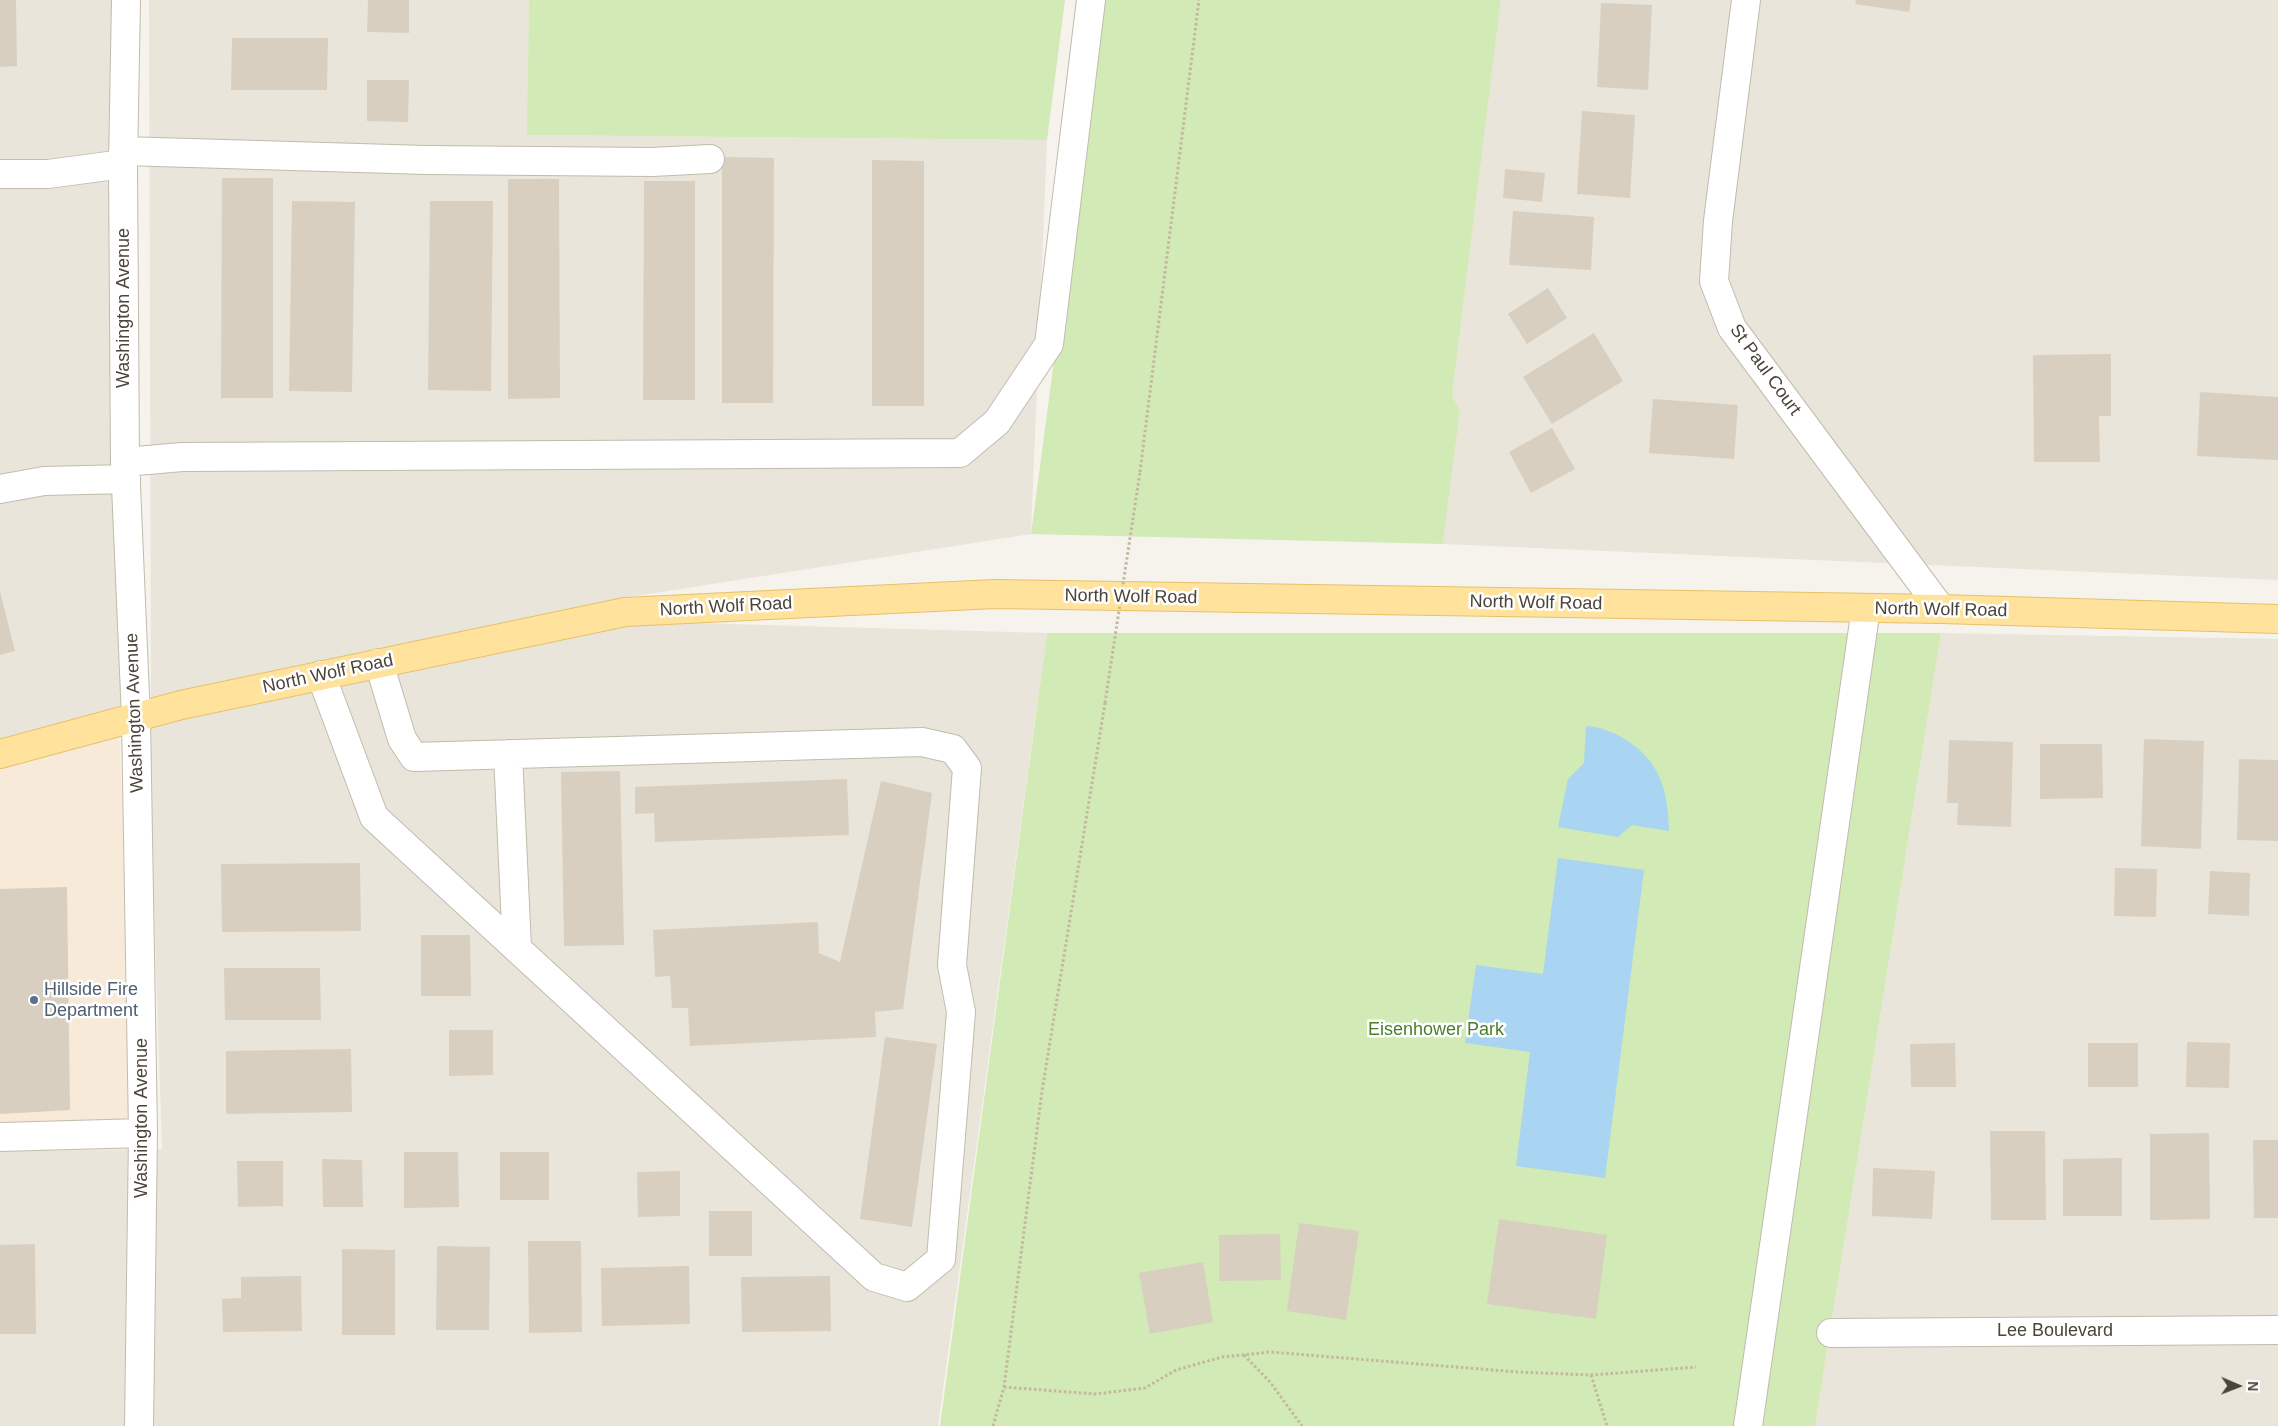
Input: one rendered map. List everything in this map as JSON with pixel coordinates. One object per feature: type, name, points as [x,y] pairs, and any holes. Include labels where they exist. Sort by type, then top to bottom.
[{"type":"main road","name":"North Wolf Road","points":[[0,754],[181,705],[625,612],[995,594],[1866,608],[2278,619]]},
{"type":"street","name":"Washington Avenue","points":[[126,0],[123,158],[125,470],[136,718],[143,1133],[139,1426]]},
{"type":"street","points":[[0,489],[125,470],[182,457],[960,452],[997,422],[1049,344],[1091,0]]},
{"type":"street","name":"St Paul Court","points":[[1746,0],[1718,221],[1714,281],[1732,328],[1941,610]]},
{"type":"street","points":[[0,174],[48,174],[123,158],[652,162],[710,159]]},
{"type":"street","points":[[1748,1426],[1866,608]]},
{"type":"street","points":[[321,675],[374,817],[874,1277],[907,1287],[941,1259],[961,1012],[952,964],[967,768],[953,749],[922,742],[414,758],[402,739],[379,663]]},
{"type":"street","points":[[508,754],[517,948]]},
{"type":"street","points":[[0,1136],[143,1133]]},
{"type":"street","name":"Lee Boulevard","points":[[1831,1333],[2278,1330]]},
{"type":"path","points":[[993,1426],[1004,1387],[1042,1090],[1105,704],[1140,472],[1200,0]]},
{"type":"path","points":[[1004,1387],[1095,1394],[1145,1388],[1176,1370],[1222,1357],[1270,1352],[1518,1372],[1591,1375],[1696,1367]]},
{"type":"path","points":[[1243,1355],[1270,1382],[1302,1426]]},
{"type":"path","points":[[1591,1375],[1607,1426]]},
{"type":"shaded area","points":[[0,0],[115,0],[111,466],[125,709],[0,741]]},
{"type":"shaded area","points":[[149,0],[529,0],[528,135],[1047,140],[1031,534],[623,598],[151,701]]},
{"type":"shaded area","points":[[1501,0],[2278,0],[2278,580],[1443,544],[1460,410],[1452,396]]},
{"type":"shaded area","points":[[625,621],[1047,633],[938,1426],[0,1426],[0,1151],[162,1149],[148,725]]},
{"type":"shaded area","points":[[1941,633],[2278,639],[2278,1426],[1815,1426]]},
{"type":"shaded area","points":[[119,735],[139,1150],[0,1151],[0,763]]},
{"type":"green space","points":[[529,0],[1065,0],[1047,140],[527,135]]},
{"type":"green space","points":[[1102,0],[1501,0],[1452,396],[1460,410],[1443,544],[1031,534]]},
{"type":"green space","name":"Eisenhower Park","points":[[1047,633],[1941,633],[1815,1426],[940,1426]]},
{"type":"water","points":[[1586,726],[1601,728],[1619,736],[1636,747],[1654,766],[1660,777],[1667,802],[1669,831],[1632,825],[1618,837],[1558,827],[1568,779],[1584,763]]},
{"type":"water","points":[[1558,858],[1644,870],[1605,1178],[1516,1166],[1530,1052],[1465,1043],[1476,965],[1543,974]]},
{"type":"building","points":[[0,0],[16,0],[17,66],[0,67]]},
{"type":"building","points":[[368,0],[409,0],[409,33],[367,32]]},
{"type":"building","points":[[1856,0],[1911,0],[1909,12],[1855,4]]},
{"type":"building","points":[[1601,3],[1652,5],[1648,90],[1597,87]]},
{"type":"building","points":[[232,38],[328,38],[327,90],[231,90]]},
{"type":"building","points":[[367,80],[409,80],[408,122],[367,121]]},
{"type":"building","points":[[1582,111],[1635,115],[1630,198],[1577,194]]},
{"type":"building","points":[[722,157],[774,158],[773,403],[722,403]]},
{"type":"building","points":[[872,160],[924,161],[924,406],[872,406]]},
{"type":"building","points":[[1505,169],[1545,173],[1542,202],[1503,198]]},
{"type":"building","points":[[222,178],[273,178],[273,398],[221,398]]},
{"type":"building","points":[[508,179],[559,179],[560,398],[508,399]]},
{"type":"building","points":[[644,181],[695,181],[695,400],[643,400]]},
{"type":"building","points":[[292,201],[355,202],[352,392],[289,391]]},
{"type":"building","points":[[430,201],[493,201],[491,391],[428,390]]},
{"type":"building","points":[[1513,211],[1594,217],[1591,270],[1509,265]]},
{"type":"building","points":[[1548,288],[1567,318],[1527,344],[1508,314]]},
{"type":"building","points":[[1594,333],[1623,381],[1552,424],[1523,377]]},
{"type":"building","points":[[2111,354],[2111,416],[2099,416],[2100,462],[2034,462],[2033,355]]},
{"type":"building","points":[[2200,392],[2278,397],[2278,460],[2197,456]]},
{"type":"building","points":[[1653,399],[1738,405],[1734,459],[1649,453]]},
{"type":"building","points":[[1552,428],[1575,469],[1531,493],[1509,452]]},
{"type":"building","points":[[0,591],[15,651],[0,655]]},
{"type":"building","points":[[2144,739],[2204,741],[2201,849],[2141,846]]},
{"type":"building","points":[[1949,740],[2013,742],[2011,827],[1957,825],[1958,803],[1947,803]]},
{"type":"building","points":[[2040,744],[2102,744],[2103,798],[2040,799]]},
{"type":"building","points":[[2239,759],[2278,760],[2278,841],[2237,840]]},
{"type":"building","points":[[620,771],[624,945],[564,946],[561,772]]},
{"type":"building","points":[[847,779],[849,835],[655,842],[654,813],[635,814],[635,787]]},
{"type":"building","points":[[881,781],[932,793],[903,1009],[875,1012],[876,1037],[690,1046],[688,1008],[672,1008],[670,976],[655,977],[653,930],[818,922],[819,953],[840,962]]},
{"type":"building","points":[[360,863],[361,931],[222,932],[221,864]]},
{"type":"building","points":[[2115,868],[2157,869],[2156,917],[2114,916]]},
{"type":"building","points":[[2210,871],[2250,873],[2249,916],[2208,914]]},
{"type":"building","name":"Hillside Fire Department","points":[[67,887],[70,1110],[0,1114],[0,889]]},
{"type":"building","points":[[421,935],[470,935],[471,996],[421,996]]},
{"type":"building","points":[[224,968],[320,968],[321,1020],[225,1020]]},
{"type":"building","points":[[449,1030],[493,1030],[493,1075],[449,1076]]},
{"type":"building","points":[[885,1037],[937,1044],[912,1227],[860,1219]]},
{"type":"building","points":[[2187,1042],[2230,1043],[2229,1088],[2186,1087]]},
{"type":"building","points":[[1955,1043],[1956,1087],[1911,1087],[1910,1044]]},
{"type":"building","points":[[2088,1043],[2138,1043],[2138,1087],[2088,1087]]},
{"type":"building","points":[[351,1049],[352,1112],[226,1114],[226,1051]]},
{"type":"building","points":[[1990,1131],[2045,1131],[2046,1220],[1991,1220]]},
{"type":"building","points":[[2209,1133],[2210,1219],[2150,1220],[2150,1134]]},
{"type":"building","points":[[2253,1140],[2278,1140],[2278,1218],[2254,1218]]},
{"type":"building","points":[[404,1152],[458,1152],[459,1207],[404,1208]]},
{"type":"building","points":[[500,1152],[549,1152],[549,1200],[500,1200]]},
{"type":"building","points":[[2122,1158],[2122,1216],[2063,1216],[2063,1159]]},
{"type":"building","points":[[322,1159],[362,1160],[363,1207],[323,1207]]},
{"type":"building","points":[[237,1161],[283,1161],[283,1206],[238,1207]]},
{"type":"building","points":[[1873,1168],[1935,1171],[1932,1219],[1872,1216]]},
{"type":"building","points":[[680,1171],[680,1216],[638,1217],[637,1172]]},
{"type":"building","points":[[709,1211],[752,1211],[752,1256],[709,1256]]},
{"type":"building","points":[[1499,1219],[1607,1235],[1596,1319],[1487,1304]]},
{"type":"building","points":[[1299,1223],[1359,1231],[1346,1320],[1287,1311]]},
{"type":"building","points":[[1280,1234],[1281,1280],[1219,1281],[1219,1235]]},
{"type":"building","points":[[528,1241],[581,1241],[582,1332],[529,1333]]},
{"type":"building","points":[[35,1244],[36,1334],[0,1334],[0,1245]]},
{"type":"building","points":[[437,1246],[490,1247],[489,1330],[436,1330]]},
{"type":"building","points":[[342,1249],[395,1250],[395,1335],[342,1335]]},
{"type":"building","points":[[1203,1262],[1213,1322],[1150,1334],[1139,1273]]},
{"type":"building","points":[[689,1266],[690,1324],[602,1326],[601,1268]]},
{"type":"building","points":[[301,1276],[302,1331],[223,1332],[222,1299],[241,1298],[241,1277]]},
{"type":"building","points":[[830,1276],[831,1331],[742,1332],[741,1277]]},
{"type":"place","name":"Hillside Fire Department","points":[[34,1000]]}]
